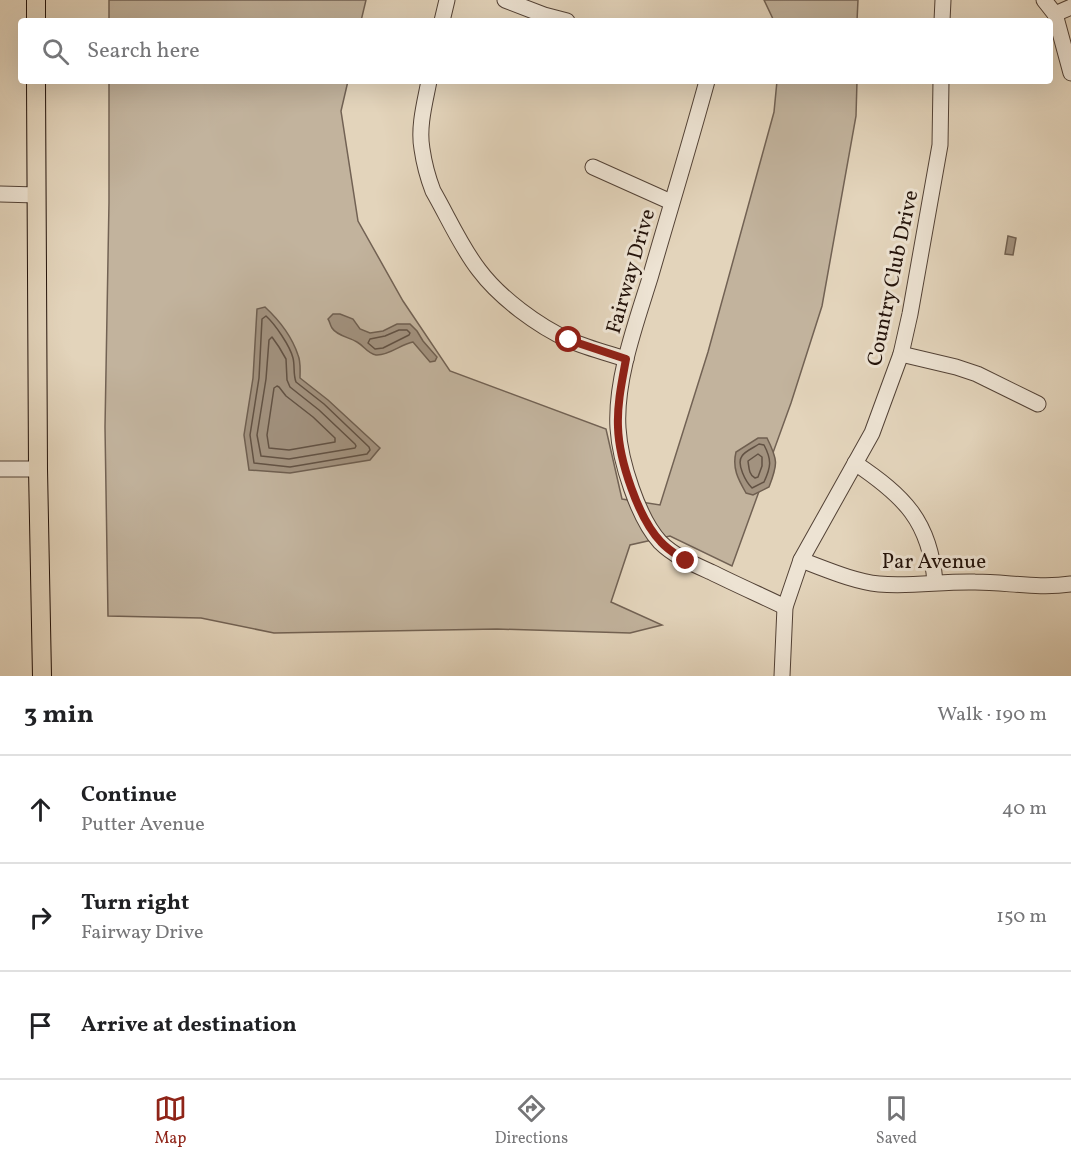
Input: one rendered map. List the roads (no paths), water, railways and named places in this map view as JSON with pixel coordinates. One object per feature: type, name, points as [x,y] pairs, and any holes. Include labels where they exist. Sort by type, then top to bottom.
[{"type":"main road","points":[[36,0],[36,18]]},
{"type":"main road","points":[[36,84],[38,469],[42,676]]},
{"type":"street","points":[[443,18],[447,0]]},
{"type":"street","points":[[505,0],[556,18]]},
{"type":"street","points":[[942,18],[943,0]]},
{"type":"street","points":[[1044,0],[1055,14],[1071,73]]},
{"type":"street","points":[[1055,14],[1071,7]]},
{"type":"street","points":[[428,84],[424,106],[421,148],[433,191],[471,259],[490,283],[544,327],[569,340],[626,359]]},
{"type":"street","name":"Fairway Drive","points":[[706,84],[626,359],[618,407],[621,448],[627,473],[649,526],[669,550],[686,561],[785,607]]},
{"type":"street","name":"Country Club Drive","points":[[782,676],[785,607],[801,560],[872,434],[901,354],[940,145],[941,84]]},
{"type":"street","points":[[593,167],[671,202]]},
{"type":"street","points":[[0,194],[36,195]]},
{"type":"street","points":[[901,354],[977,374],[1038,404]]},
{"type":"street","points":[[855,463],[895,492],[909,507],[924,530],[934,564],[935,582]]},
{"type":"street","points":[[0,469],[38,469]]},
{"type":"street","name":"Par Avenue","points":[[801,560],[878,584],[935,582],[984,582],[1034,586],[1071,584]]},
{"type":"water","points":[[1008,236],[1016,238],[1013,255],[1005,254]]},
{"type":"water","points":[[265,307],[289,335],[300,361],[300,378],[328,400],[380,448],[370,460],[290,473],[249,470],[244,435],[253,378],[257,309]]},
{"type":"water","points":[[333,314],[353,319],[360,329],[370,333],[383,331],[397,324],[410,324],[437,357],[435,361],[430,362],[413,342],[386,354],[376,355],[368,352],[357,342],[334,331],[328,319]]},
{"type":"water","points":[[758,438],[767,438],[776,462],[769,487],[753,495],[746,493],[740,483],[735,468],[735,458],[736,452]]}]
